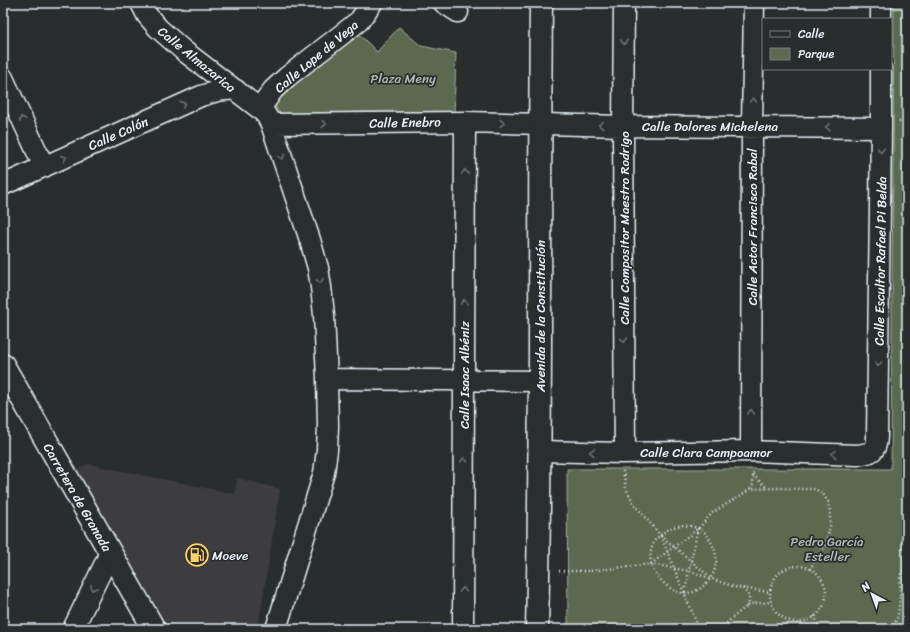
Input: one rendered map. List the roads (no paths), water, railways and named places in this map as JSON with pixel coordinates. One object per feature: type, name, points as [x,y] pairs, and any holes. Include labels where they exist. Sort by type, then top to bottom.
[{"type":"street","name":"Calle Almazarica","points":[[140,3],[147,15],[158,28],[184,51],[236,90],[265,116]]},
{"type":"street","name":"Calle Lope de Vega","points":[[265,116],[273,90],[287,77],[359,21],[372,3]]},
{"type":"street","name":"Avenida de la Constitución","points":[[536,629],[540,451],[541,3]]},
{"type":"street","name":"Calle Compositor Maestro Rodrigo","points":[[623,453],[624,3]]},
{"type":"street","name":"Calle Actor Francisco Rabal","points":[[751,451],[754,3]]},
{"type":"street","points":[[881,3],[881,18]]},
{"type":"street","name":"Calle Escultor Rafael Pi Belda","points":[[872,451],[877,444],[882,128],[881,70]]},
{"type":"street","points":[[3,78],[44,167]]},
{"type":"street","name":"Calle Colón","points":[[3,185],[201,96],[219,90],[236,90]]},
{"type":"street","name":"Calle Enebro","points":[[265,116],[540,124]]},
{"type":"street","points":[[265,116],[310,240],[318,268],[324,315],[327,379],[328,442],[324,473],[276,629]]},
{"type":"street","name":"Calle Isaac Albéniz","points":[[463,629],[465,122]]},
{"type":"street","name":"Calle Dolores Michelena","points":[[540,124],[882,128]]},
{"type":"street","name":"Carretera de Granada","points":[[3,365],[154,629]]},
{"type":"street","points":[[327,379],[540,381]]},
{"type":"street","name":"Calle Clara Campoamor","points":[[540,451],[623,453],[751,451],[857,454],[866,454],[872,451]]},
{"type":"street","points":[[73,629],[110,553]]},
{"type":"place","name":"Moeve","points":[[197,555]]},
{"type":"park label","name":"Plaza Meny","points":[[403,78]]},
{"type":"park label","name":"Pedro García Esteller","points":[[827,548]]}]
